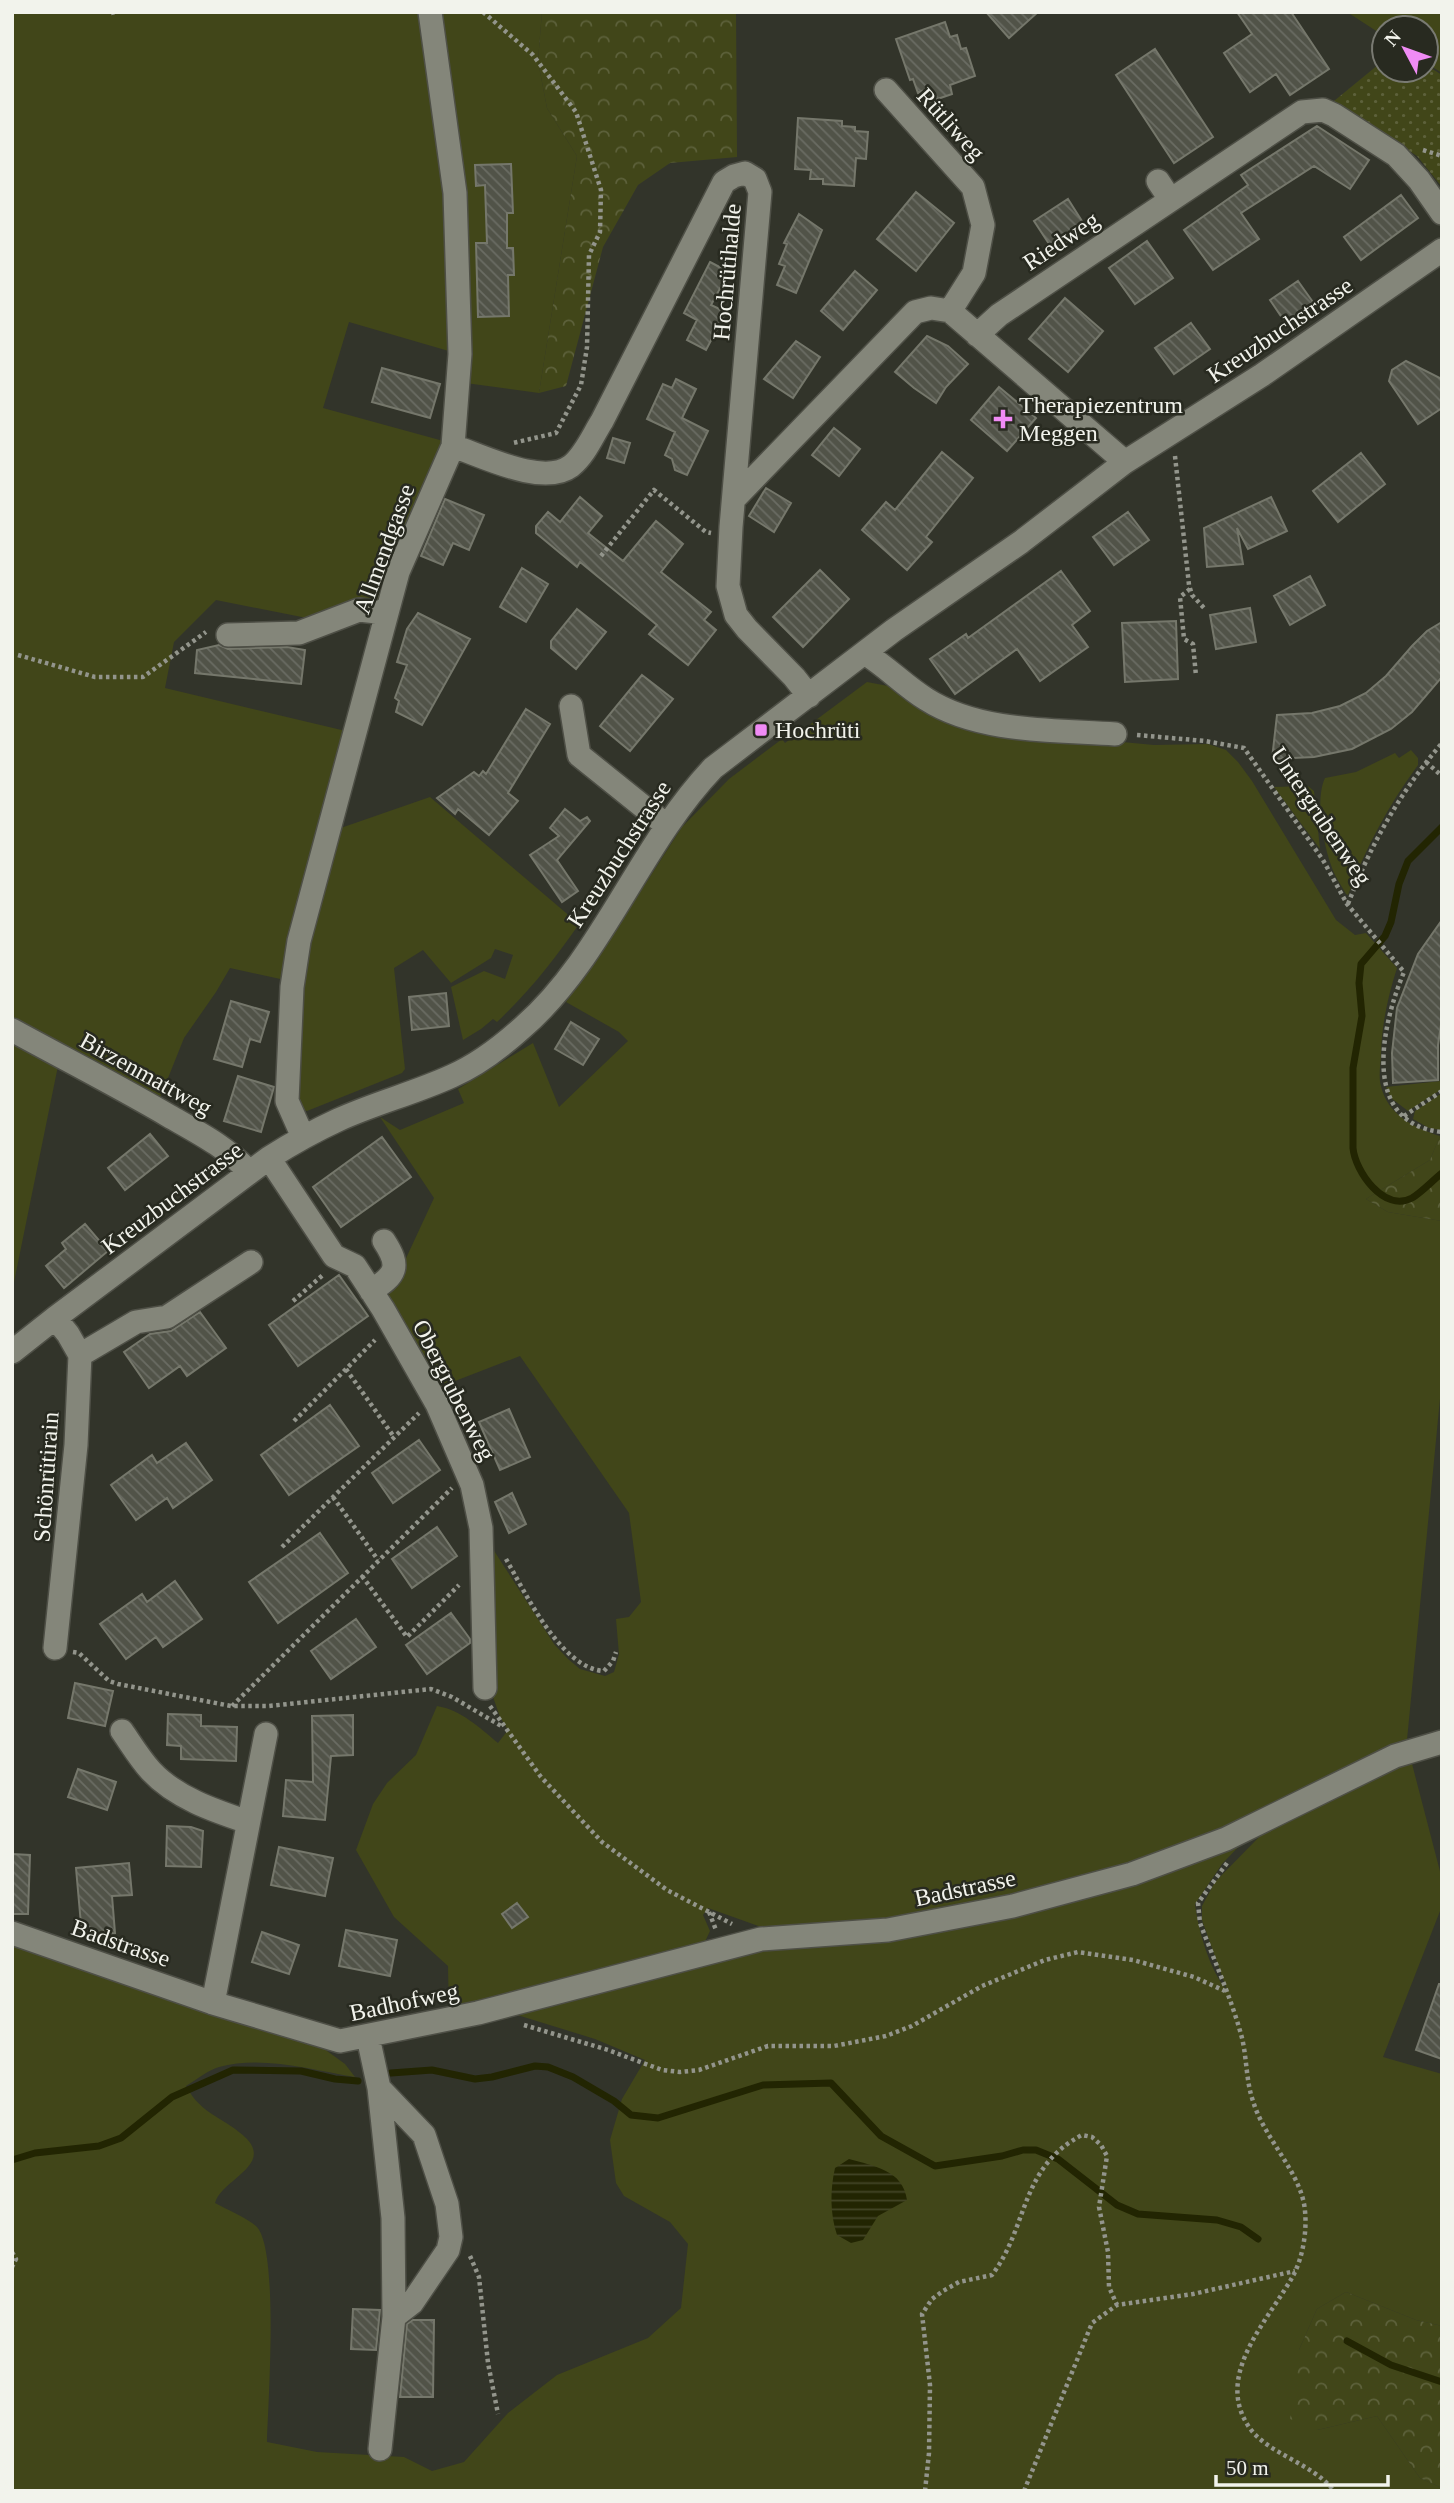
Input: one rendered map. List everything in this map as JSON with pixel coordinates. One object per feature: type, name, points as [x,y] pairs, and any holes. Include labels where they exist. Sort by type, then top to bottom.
[{"type":"street","name":"Allmendgasse","points":[[303,1137],[287,1101],[292,987],[299,941],[398,572],[453,446],[460,354],[455,193],[430,12]]},
{"type":"street","name":"Rütliweg","points":[[886,90],[973,187],[983,225],[974,273],[950,311]]},
{"type":"street","name":"Riedweg","points":[[977,334],[1164,190],[1302,112],[1323,110],[1334,115],[1396,155],[1419,180],[1442,213]]},
{"type":"street","name":"Hochrütihalde","points":[[453,446],[533,473],[555,474],[572,465],[602,421],[724,183],[734,176],[746,173],[755,179],[760,192],[728,586],[736,615],[809,696]]},
{"type":"street","name":"Kreuzbuchstrasse","points":[[18,1339],[55,1318],[248,1172],[303,1137],[339,1119],[454,1075],[497,1048],[523,1028],[552,999],[578,964],[666,825],[713,768],[866,654],[894,630],[1021,542],[1125,462],[1262,375],[1442,250]]},
{"type":"street","points":[[734,499],[915,312],[931,308],[950,311],[1125,462]]},
{"type":"street","points":[[228,635],[299,634],[359,610],[386,613]]},
{"type":"street","points":[[866,654],[887,667],[926,699],[964,718],[1034,729],[1115,734]]},
{"type":"street","points":[[571,706],[579,755],[666,825]]},
{"type":"street","name":"Birzenmattweg","points":[[12,1030],[190,1128],[235,1156],[248,1172]]},
{"type":"street","name":"Obergrubenweg","points":[[269,1158],[334,1256],[355,1266],[372,1292],[434,1398],[472,1485],[481,1528],[485,1688]]},
{"type":"street","points":[[372,1292],[385,1282],[394,1268],[393,1255],[384,1241]]},
{"type":"street","points":[[55,1318],[80,1355],[136,1322],[167,1317],[251,1262]]},
{"type":"street","name":"Schönrütirain","points":[[55,1648],[75,1458],[80,1355]]},
{"type":"street","points":[[122,1731],[150,1770],[162,1781],[201,1805],[248,1822]]},
{"type":"street","points":[[213,2003],[267,1734]]},
{"type":"street","name":"Badstrasse","points":[[478,2013],[761,1938],[888,1930],[1013,1906],[1132,1874],[1226,1839],[1395,1756],[1442,1742]]},
{"type":"street","name":"Badstrasse","points":[[12,1933],[213,2003],[340,2041]]},
{"type":"street","name":"Badhofweg","points":[[340,2041],[478,2013]]},
{"type":"street","points":[[368,2037],[379,2088],[393,2218],[394,2317],[380,2449]]},
{"type":"street","points":[[379,2088],[424,2135],[447,2204],[451,2237],[448,2250],[412,2303],[394,2317]]},
{"type":"path","points":[[483,12],[533,55],[576,112],[601,190],[600,232],[589,256],[587,347],[581,385],[556,433],[508,444]]},
{"type":"path","points":[[1419,149],[1442,156]]},
{"type":"path","points":[[1174,448],[1190,589],[1192,595],[1205,608]]},
{"type":"path","points":[[601,556],[654,490],[706,532],[715,533]]},
{"type":"path","points":[[1190,589],[1180,597],[1184,639],[1193,644],[1196,676]]},
{"type":"path","points":[[18,655],[95,677],[143,677],[205,632],[228,635]]},
{"type":"path","name":"Untergrubenweg","points":[[1115,734],[1205,741],[1244,748],[1323,860],[1348,904],[1404,972],[1387,1020],[1384,1085],[1390,1101],[1404,1116]]},
{"type":"path","points":[[1348,904],[1365,860],[1388,816],[1409,783],[1442,743]]},
{"type":"path","points":[[1426,762],[1442,776]]},
{"type":"path","points":[[1442,1091],[1404,1116],[1427,1130],[1442,1132]]},
{"type":"path","points":[[293,1301],[331,1268],[334,1256]]},
{"type":"path","points":[[294,1421],[391,1324]]},
{"type":"path","points":[[346,1369],[394,1437]]},
{"type":"path","points":[[282,1547],[434,1398]]},
{"type":"path","points":[[231,1706],[467,1473]]},
{"type":"path","points":[[333,1497],[378,1560]]},
{"type":"path","points":[[505,1558],[537,1611],[559,1643],[574,1659],[586,1667],[604,1671],[613,1661],[616,1652]]},
{"type":"path","points":[[362,1576],[407,1637],[481,1563]]},
{"type":"path","points":[[55,1648],[79,1653],[109,1681],[118,1684],[231,1706],[268,1706],[431,1689],[452,1697],[503,1727]]},
{"type":"path","points":[[485,1688],[491,1710],[503,1727],[541,1777],[602,1842],[667,1890],[761,1938]]},
{"type":"path","points":[[1234,1857],[1206,1889],[1198,1903],[1200,1923],[1241,2038],[1253,2103],[1300,2190],[1306,2222],[1303,2245],[1295,2271],[1243,2360],[1236,2385],[1249,2427],[1259,2438],[1310,2469],[1334,2491]]},
{"type":"path","points":[[518,2024],[608,2050],[662,2070],[680,2072],[699,2070],[768,2046],[834,2046],[886,2036],[912,2026],[982,1986],[1045,1960],[1079,1952],[1133,1960],[1194,1977],[1225,1991]]},
{"type":"path","points":[[925,2491],[930,2385],[922,2314],[932,2300],[959,2282],[992,2275],[1004,2259],[1026,2196],[1045,2164],[1059,2149],[1083,2135],[1092,2137],[1101,2145],[1107,2156],[1099,2207],[1108,2252],[1109,2287],[1117,2305]]},
{"type":"path","points":[[12,2252],[16,2259],[12,2267]]},
{"type":"path","points":[[469,2253],[479,2277],[488,2363],[498,2414]]},
{"type":"path","points":[[1024,2491],[1091,2323],[1117,2305],[1194,2294],[1295,2271]]},
{"type":"green space","points":[[12,12],[542,12],[538,61],[547,108],[577,156],[539,393],[458,382],[459,354],[349,322],[323,408],[447,442],[384,595],[376,601],[322,621],[216,600],[174,642],[165,688],[350,732],[285,980],[230,968],[184,1038],[158,1103],[12,1026]]},
{"type":"green space","points":[[542,12],[736,12],[737,157],[670,163],[638,185],[603,247],[566,386],[539,393],[577,156],[547,108],[538,61]]},
{"type":"green space","points":[[1347,12],[1442,12],[1442,73],[1440,14],[1370,14],[1370,27]]},
{"type":"green space","points":[[1370,71],[1370,84],[1440,84],[1440,74],[1442,75],[1442,187],[1417,156],[1334,101]]},
{"type":"green space","points":[[867,682],[904,689],[1005,731],[1154,745],[1208,744],[1226,750],[1252,781],[1336,920],[1355,935],[1366,933],[1397,968],[1383,1031],[1381,1086],[1395,1112],[1411,1124],[1440,1136],[1430,1160],[1366,1199],[1388,1212],[1442,1221],[1442,1378],[1407,1740],[1409,1749],[1151,1862],[921,1921],[767,1929],[708,1908],[703,1915],[710,1931],[702,1948],[449,2013],[448,1966],[394,1917],[356,1850],[373,1804],[387,1783],[416,1755],[437,1706],[462,1716],[498,1743],[508,1730],[492,1694],[491,1546],[554,1644],[580,1669],[605,1676],[614,1672],[619,1654],[616,1619],[629,1617],[641,1602],[629,1513],[520,1356],[437,1388],[388,1297],[434,1198],[380,1117],[400,1130],[464,1103],[458,1089],[533,1043],[559,1107],[628,1041],[619,1032],[566,1002],[682,827],[729,779],[782,739],[785,743]]},
{"type":"green space","points":[[1411,750],[1418,758],[1418,765],[1378,827],[1348,895],[1332,869],[1323,833],[1320,809],[1325,778],[1356,772],[1395,753],[1399,758]]},
{"type":"green space","points":[[1308,786],[1314,791],[1320,849],[1274,787]]},
{"type":"green space","points":[[430,797],[579,924],[541,975],[509,1011],[497,1022],[493,1019],[463,1040],[451,987],[484,971],[505,979],[513,955],[495,949],[491,958],[451,983],[423,950],[394,968],[405,1069],[402,1073],[304,1110],[295,1095],[298,979],[335,830]]},
{"type":"green space","points":[[12,1035],[59,1061],[12,1292]]},
{"type":"green space","points":[[1442,1079],[1442,1089],[1408,1111],[1391,1098],[1386,1087],[1441,1081]]},
{"type":"green space","points":[[1442,1093],[1442,1130],[1429,1128],[1413,1119],[1415,1111]]},
{"type":"green space","points":[[1442,1131],[1442,1221],[1388,1212],[1366,1199],[1430,1160]]},
{"type":"green space","points":[[1411,1760],[1442,1879],[1442,1906],[1383,2057],[1442,2074],[1442,2326],[1416,2320],[1346,2292],[1317,2309],[1299,2350],[1317,2430],[1377,2416],[1420,2478],[1442,2488],[1442,2491],[12,2491],[12,1945],[264,2031],[323,2048],[345,2064],[355,2077],[287,2065],[252,2063],[215,2068],[186,2086],[199,2104],[239,2132],[253,2149],[249,2165],[226,2187],[215,2203],[257,2227],[264,2242],[271,2330],[267,2442],[317,2452],[404,2457],[432,2471],[464,2462],[508,2413],[557,2375],[648,2338],[681,2308],[688,2244],[670,2222],[624,2196],[616,2183],[610,2140],[622,2099],[645,2060],[595,2039],[514,2014],[738,1950],[879,1937],[1246,1839],[1222,1864],[1195,1904],[1206,1950],[1215,1972],[1227,1990],[1202,1920],[1202,1906],[1215,1882],[1261,1835],[1260,1829]]},
{"type":"green space","points":[[1346,2292],[1416,2320],[1442,2326],[1442,2488],[1420,2478],[1377,2416],[1317,2430],[1290,2419],[1299,2350],[1317,2309]]},
{"type":"shaded area","points":[[849,2159],[886,2171],[900,2182],[907,2200],[878,2216],[863,2240],[851,2243],[837,2235],[832,2202],[835,2168]]},
{"type":"building","points":[[986,12],[1038,12],[1009,38]]},
{"type":"building","points":[[1237,12],[1291,12],[1329,69],[1290,95],[1276,74],[1250,92],[1224,53],[1252,34]]},
{"type":"building","points":[[945,22],[950,37],[957,35],[961,49],[966,48],[975,76],[950,85],[952,94],[926,103],[922,91],[918,93],[913,79],[910,80],[896,39]]},
{"type":"building","points":[[1155,49],[1213,137],[1174,163],[1116,75]]},
{"type":"building","points":[[798,118],[842,121],[842,126],[868,132],[866,159],[856,158],[854,186],[823,184],[823,179],[810,179],[811,170],[795,169]]},
{"type":"building","points":[[1317,126],[1369,160],[1350,189],[1314,166],[1241,213],[1259,239],[1213,270],[1184,230],[1248,185],[1241,175]]},
{"type":"building","points":[[511,164],[513,213],[507,213],[507,248],[513,248],[514,275],[508,275],[509,316],[478,317],[476,243],[487,243],[485,185],[476,186],[475,165]]},
{"type":"building","points":[[916,192],[954,223],[916,271],[877,239]]},
{"type":"building","points":[[1401,195],[1418,218],[1361,260],[1344,237]]},
{"type":"building","points":[[1068,199],[1087,229],[1053,250],[1034,221]]},
{"type":"building","points":[[799,214],[822,230],[796,293],[777,285],[785,266],[779,264],[787,244],[784,243]]},
{"type":"building","points":[[1147,241],[1173,278],[1135,304],[1109,268]]},
{"type":"building","points":[[710,262],[729,272],[711,305],[726,312],[706,350],[687,340],[697,320],[684,313]]},
{"type":"building","points":[[855,271],[877,290],[843,330],[821,311]]},
{"type":"building","points":[[1298,281],[1315,305],[1287,325],[1270,300]]},
{"type":"building","points":[[1065,298],[1103,331],[1068,372],[1029,339]]},
{"type":"building","points":[[1191,323],[1210,349],[1174,374],[1155,348]]},
{"type":"building","points":[[927,336],[948,346],[968,364],[946,387],[936,403],[895,372]]},
{"type":"building","points":[[796,341],[820,357],[793,398],[764,379]]},
{"type":"building","points":[[1406,361],[1442,379],[1442,408],[1418,424],[1389,381],[1392,370]]},
{"type":"building","points":[[382,368],[440,384],[430,418],[372,402]]},
{"type":"building","points":[[676,379],[696,389],[682,418],[708,431],[687,475],[675,470],[672,459],[665,455],[675,432],[647,419],[663,384],[672,388]]},
{"type":"building","name":"Therapiezentrum Meggen","points":[[999,387],[1036,418],[1007,451],[971,420]]},
{"type":"building","points":[[834,428],[860,449],[839,476],[812,455]]},
{"type":"building","points":[[613,438],[630,443],[624,463],[607,458]]},
{"type":"building","points":[[942,452],[973,478],[926,537],[932,542],[907,570],[862,530],[886,502],[895,510]]},
{"type":"building","points":[[1361,453],[1385,484],[1338,522],[1313,491]]},
{"type":"building","points":[[766,488],[791,503],[774,532],[749,516]]},
{"type":"building","points":[[580,497],[602,516],[588,533],[623,561],[656,521],[683,544],[661,572],[711,612],[704,620],[716,630],[688,665],[649,634],[657,625],[580,562],[577,567],[536,533],[536,526],[548,512],[560,522]]},
{"type":"building","points":[[1271,497],[1287,531],[1248,549],[1237,528],[1243,564],[1207,567],[1204,528]]},
{"type":"building","points":[[445,499],[484,515],[469,550],[453,543],[443,565],[421,556]]},
{"type":"building","points":[[1128,512],[1149,540],[1114,565],[1093,537]]},
{"type":"building","points":[[522,568],[548,584],[526,622],[500,607]]},
{"type":"building","points":[[820,570],[849,599],[803,647],[773,617]]},
{"type":"building","points":[[1061,571],[1090,611],[1072,625],[1088,647],[1040,681],[1017,649],[955,694],[930,659],[966,634],[968,638]]},
{"type":"building","points":[[1310,576],[1325,605],[1290,625],[1274,596]]},
{"type":"building","points":[[1250,608],[1256,642],[1216,649],[1210,615]]},
{"type":"building","points":[[577,609],[606,632],[576,669],[551,648],[551,641]]},
{"type":"building","points":[[418,613],[470,639],[422,725],[396,712],[399,701],[395,698],[407,665],[397,662],[407,629]]},
{"type":"building","points":[[1176,621],[1178,679],[1125,682],[1122,623]]},
{"type":"building","points":[[1442,622],[1442,677],[1412,712],[1391,729],[1352,749],[1314,757],[1272,759],[1277,715],[1312,713],[1340,706],[1366,693],[1386,676],[1427,631]]},
{"type":"building","points":[[219,645],[228,649],[287,647],[305,650],[301,684],[195,673],[197,650]]},
{"type":"building","points":[[642,675],[673,699],[630,751],[600,726]]},
{"type":"building","points":[[526,709],[550,724],[508,793],[518,801],[489,835],[458,809],[455,814],[437,798],[474,772],[479,776],[483,771],[486,774]]},
{"type":"building","points":[[565,809],[580,821],[587,817],[590,821],[557,860],[578,891],[562,902],[530,855],[559,836],[550,828]]},
{"type":"building","points":[[1442,920],[1442,1018],[1438,1045],[1438,1080],[1393,1083],[1392,1053],[1397,1008],[1418,954]]},
{"type":"building","points":[[446,993],[449,1026],[412,1030],[409,997]]},
{"type":"building","points":[[231,1001],[269,1012],[260,1042],[250,1039],[242,1067],[214,1059]]},
{"type":"building","points":[[571,1022],[599,1039],[583,1065],[555,1049]]},
{"type":"building","points":[[238,1076],[274,1087],[261,1132],[224,1121]]},
{"type":"building","points":[[150,1134],[168,1156],[125,1190],[108,1168]]},
{"type":"building","points":[[382,1137],[411,1177],[341,1227],[313,1187]]},
{"type":"building","points":[[85,1224],[108,1251],[64,1288],[46,1266],[66,1249],[62,1243]]},
{"type":"building","points":[[339,1275],[368,1316],[298,1366],[269,1325]]},
{"type":"building","points":[[200,1312],[226,1348],[187,1376],[180,1366],[149,1388],[124,1352],[150,1334],[171,1331]]},
{"type":"building","points":[[330,1405],[359,1446],[289,1495],[261,1455]]},
{"type":"building","points":[[509,1409],[530,1457],[500,1470],[479,1422]]},
{"type":"building","points":[[419,1440],[440,1470],[393,1503],[372,1473]]},
{"type":"building","points":[[186,1443],[212,1480],[173,1508],[167,1498],[136,1520],[111,1485],[152,1455],[157,1463]]},
{"type":"building","points":[[512,1493],[526,1524],[509,1533],[495,1502]]},
{"type":"building","points":[[437,1527],[457,1556],[412,1588],[392,1559]]},
{"type":"building","points":[[320,1533],[348,1573],[278,1623],[249,1582]]},
{"type":"building","points":[[175,1581],[202,1619],[163,1647],[156,1637],[126,1659],[100,1624],[142,1594],[147,1602]]},
{"type":"building","points":[[451,1613],[470,1639],[470,1643],[427,1674],[406,1645]]},
{"type":"building","points":[[356,1619],[376,1647],[331,1679],[311,1651]]},
{"type":"building","points":[[75,1683],[113,1691],[105,1726],[68,1718]]},
{"type":"building","points":[[168,1714],[201,1715],[201,1726],[237,1727],[236,1761],[181,1759],[181,1746],[167,1745]]},
{"type":"building","points":[[353,1715],[353,1755],[331,1756],[325,1820],[283,1816],[286,1780],[313,1782],[312,1716]]},
{"type":"building","points":[[78,1769],[116,1782],[107,1810],[68,1797]]},
{"type":"building","points":[[167,1826],[191,1827],[203,1831],[201,1867],[166,1866]]},
{"type":"building","points":[[279,1847],[333,1858],[325,1896],[271,1885]]},
{"type":"building","points":[[12,1854],[30,1855],[28,1914],[12,1914]]},
{"type":"building","points":[[129,1863],[132,1895],[112,1896],[115,1933],[82,1936],[76,1868]]},
{"type":"building","points":[[517,1903],[528,1917],[512,1928],[502,1914]]},
{"type":"building","points":[[346,1930],[397,1940],[390,1976],[339,1966]]},
{"type":"building","points":[[262,1932],[299,1945],[289,1974],[252,1962]]},
{"type":"building","points":[[1439,1984],[1442,1984],[1442,2059],[1416,2050]]},
{"type":"building","points":[[353,2309],[380,2310],[376,2350],[351,2349]]},
{"type":"building","points":[[413,2320],[434,2320],[433,2397],[400,2397],[407,2324]]},
{"type":"waterway","points":[[1442,827],[1408,861],[1385,936],[1361,964],[1359,983],[1362,1016],[1353,1068],[1353,1148],[1365,1178],[1382,1195],[1391,1200],[1402,1201],[1416,1196],[1442,1173]]},
{"type":"waterway","points":[[391,2073],[432,2070],[475,2079],[535,2066],[548,2067],[573,2077],[614,2101],[631,2115],[658,2118],[763,2085],[831,2083],[881,2136],[935,2166],[1036,2150],[1058,2159],[1117,2205],[1138,2214],[1217,2220],[1241,2227],[1258,2239]]},
{"type":"waterway","points":[[12,2160],[35,2153],[99,2146],[121,2138],[172,2097],[233,2070],[301,2071],[358,2081]]},
{"type":"waterway","points":[[1347,2341],[1391,2365],[1442,2382]]},
{"type":"place","name":"Therapiezentrum Meggen","points":[[1003,419]]},
{"type":"place","name":"Hochrüti","points":[[761,730]]}]
